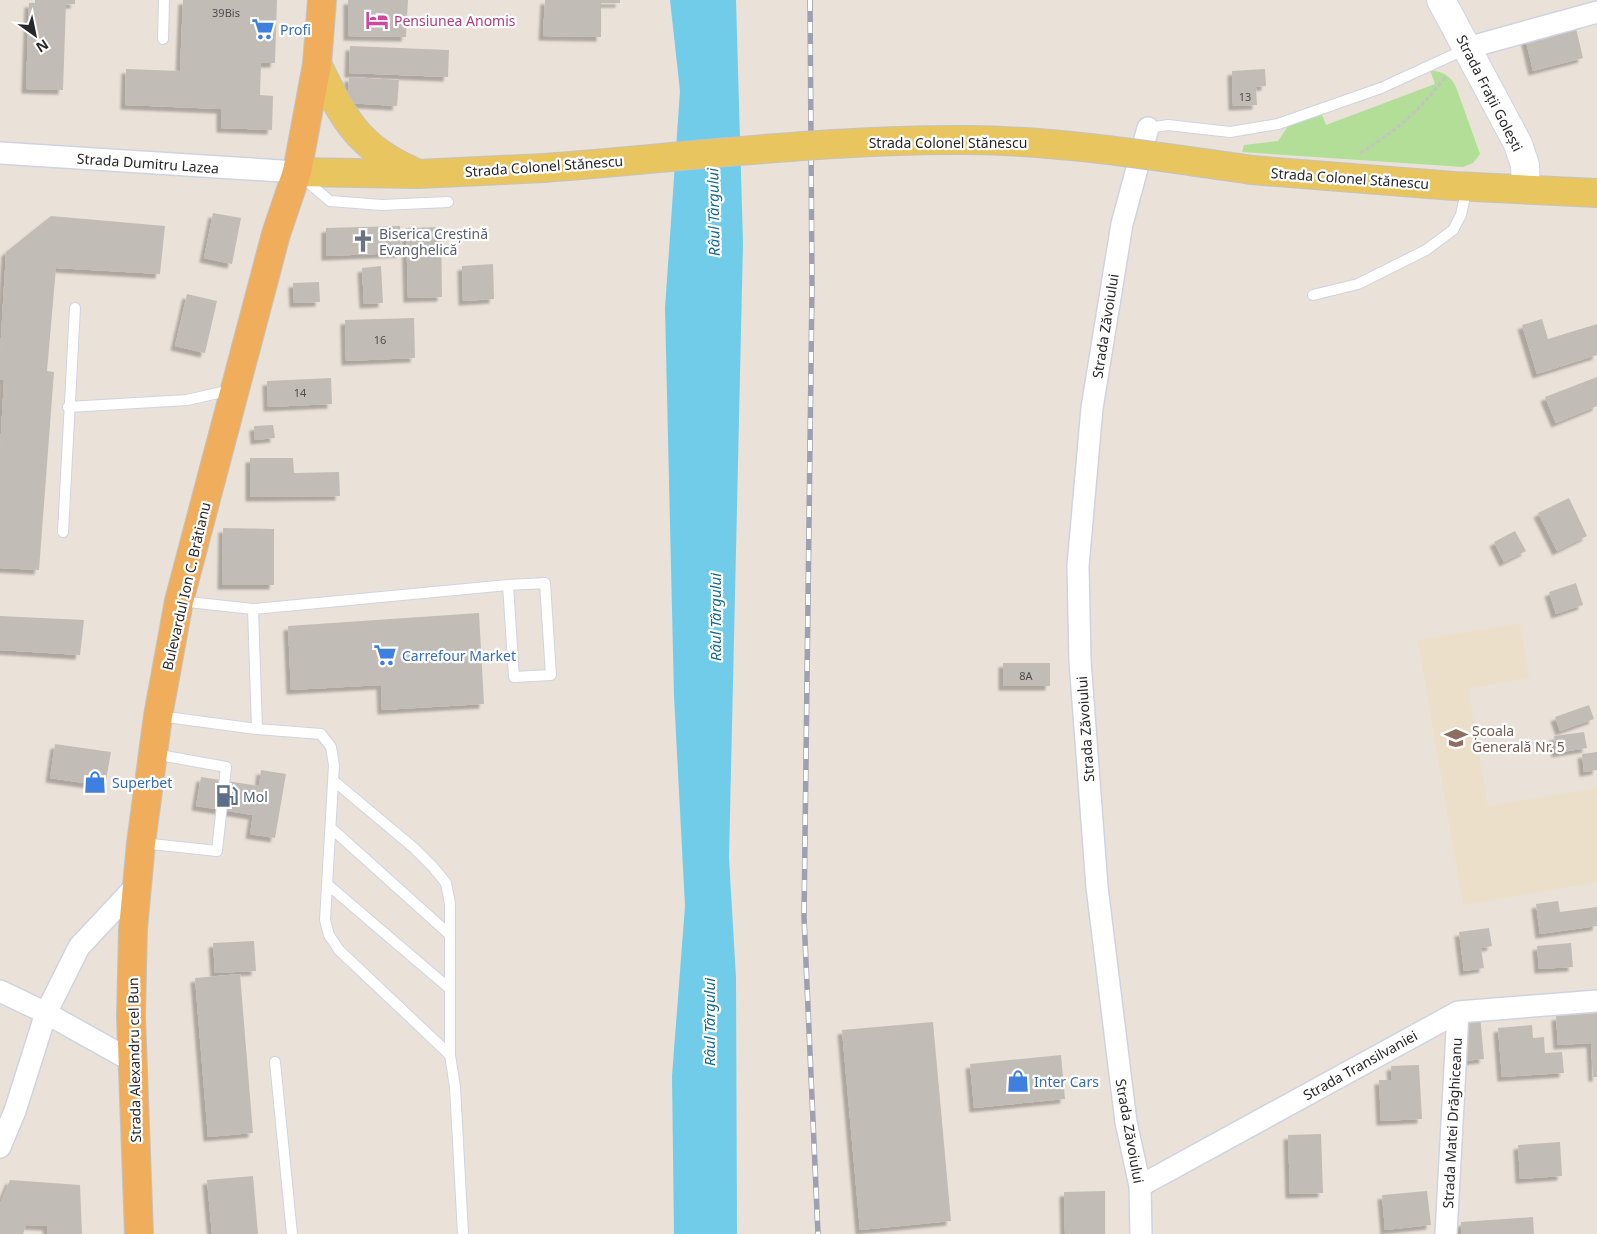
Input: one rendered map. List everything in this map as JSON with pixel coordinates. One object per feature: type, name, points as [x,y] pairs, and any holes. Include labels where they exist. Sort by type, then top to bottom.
[{"type":"highway","name":"Bulevardul Ion C. Brătianu","points":[[136,886],[158,716],[179,601],[276,234],[297,172],[317,64],[322,0]]},
{"type":"highway","name":"Strada Alexandru cel Bun","points":[[136,886],[131,1016],[140,1234]]},
{"type":"main road","name":"Strada Frații Golești","points":[[1441,0],[1518,144],[1525,165],[1526,189]]},
{"type":"main road","points":[[317,64],[338,108],[361,140],[387,160],[418,174]]},
{"type":"main road","name":"Strada Colonel Stănescu","points":[[297,172],[418,174],[544,168],[866,140],[971,140],[1044,142],[1252,170],[1467,186],[1597,193]]},
{"type":"street","points":[[1467,48],[1597,12]]},
{"type":"street","name":"Strada Zăvoiului","points":[[1141,1234],[1140,1186],[1126,1122],[1097,887],[1079,642],[1078,566],[1092,408],[1122,224],[1148,128]]},
{"type":"street","name":"Strada Dumitru Lazea","points":[[0,153],[297,172]]},
{"type":"street","points":[[0,1147],[15,1111],[46,1013],[79,947],[136,886]]},
{"type":"street","points":[[0,991],[46,1013],[132,1061]]},
{"type":"street","name":"Strada Transilvaniei","points":[[1140,1186],[1458,1012],[1597,1001]]},
{"type":"street","name":"Strada Matei Drăghiceanu","points":[[1446,1234],[1458,1012]]},
{"type":"lane","points":[[163,38],[164,0]]},
{"type":"lane","points":[[1148,128],[1168,125],[1230,132],[1278,124],[1381,88],[1467,48]]},
{"type":"lane","points":[[297,172],[330,201],[382,205],[448,202]]},
{"type":"lane","points":[[1313,295],[1358,284],[1426,250],[1453,230],[1461,215],[1467,186]]},
{"type":"lane","points":[[63,532],[68,407],[75,308]]},
{"type":"lane","points":[[68,407],[187,400],[234,390]]},
{"type":"lane","points":[[179,601],[253,609],[508,585],[545,583],[551,675],[514,677],[508,585]]},
{"type":"lane","points":[[253,609],[257,729]]},
{"type":"lane","points":[[158,716],[257,729],[321,734],[331,747],[334,781],[325,920],[329,935],[339,950],[450,1055]]},
{"type":"lane","points":[[141,843],[217,851],[226,767],[153,754]]},
{"type":"lane","points":[[334,781],[414,848],[446,883],[450,904],[450,1055],[455,1087],[463,1234]]},
{"type":"lane","points":[[331,828],[449,934]]},
{"type":"lane","points":[[327,884],[450,989]]},
{"type":"lane","points":[[275,1062],[292,1234]]},
{"type":"path","points":[[1357,155],[1399,128],[1426,104],[1467,48]]},
{"type":"shaded area","name":"Școala Generală Nr. 5","points":[[1520,623],[1529,678],[1468,689],[1488,806],[1597,788],[1597,882],[1463,905],[1418,640]]},
{"type":"green space","points":[[1430,70],[1446,75],[1456,87],[1480,154],[1473,163],[1463,167],[1242,152],[1244,145],[1278,141],[1290,123],[1321,112],[1326,125],[1435,84]]},
{"type":"water","name":"Râul Târgului","points":[[670,0],[736,0],[743,243],[729,858],[736,978],[737,1234],[674,1234],[672,1076],[685,906],[674,696],[665,308],[680,91]]},
{"type":"building","points":[[35,0],[75,0],[75,4],[66,4],[63,90],[26,89],[29,3],[35,3]]},
{"type":"building","points":[[183,0],[277,0],[275,63],[261,63],[260,95],[273,96],[272,130],[221,128],[221,109],[125,105],[126,69],[180,71]]},
{"type":"building","name":"Pensiunea Anomis","points":[[348,0],[408,0],[406,37],[348,36]]},
{"type":"building","points":[[545,0],[620,0],[620,3],[601,3],[601,37],[543,36]]},
{"type":"building","points":[[1575,24],[1583,58],[1533,71],[1525,37]]},
{"type":"building","points":[[350,46],[449,50],[448,77],[349,73]]},
{"type":"building","points":[[1265,69],[1266,86],[1256,87],[1257,105],[1233,106],[1232,71]]},
{"type":"building","points":[[349,77],[399,80],[397,106],[347,103]]},
{"type":"building","points":[[213,213],[241,218],[232,264],[204,258]]},
{"type":"building","points":[[51,216],[165,226],[160,274],[56,268],[47,371],[54,372],[39,570],[0,568],[0,450],[4,380],[0,379],[0,354],[6,252]]},
{"type":"building","name":"Biserica Creștină Evanghelică","points":[[400,226],[401,253],[326,256],[326,228]]},
{"type":"building","points":[[441,227],[442,297],[408,298],[406,228]]},
{"type":"building","points":[[493,264],[494,299],[463,301],[462,266]]},
{"type":"building","points":[[381,266],[383,303],[364,304],[362,268]]},
{"type":"building","points":[[319,282],[320,302],[294,303],[293,283]]},
{"type":"building","points":[[187,294],[217,301],[205,353],[175,346]]},
{"type":"building","points":[[414,318],[415,358],[346,361],[345,320]]},
{"type":"building","points":[[1542,319],[1548,339],[1597,324],[1597,355],[1537,374],[1522,325]]},
{"type":"building","points":[[1597,377],[1597,406],[1556,423],[1545,397]]},
{"type":"building","points":[[331,378],[332,404],[268,407],[267,381]]},
{"type":"building","points":[[273,425],[275,438],[255,440],[254,426]]},
{"type":"building","points":[[250,458],[293,458],[294,473],[339,472],[340,496],[250,497]]},
{"type":"building","points":[[1569,498],[1587,536],[1557,551],[1538,513]]},
{"type":"building","points":[[223,528],[274,529],[274,585],[222,585]]},
{"type":"building","points":[[1515,531],[1526,551],[1504,562],[1494,542]]},
{"type":"building","points":[[1576,583],[1583,605],[1556,614],[1549,592]]},
{"type":"building","name":"Carrefour Market","points":[[479,613],[484,704],[382,710],[381,685],[291,690],[288,626]]},
{"type":"building","points":[[0,616],[84,620],[80,655],[0,650]]},
{"type":"building","points":[[1003,663],[1050,663],[1050,686],[1003,686]]},
{"type":"building","points":[[1589,705],[1594,719],[1560,731],[1555,717]]},
{"type":"building","points":[[1584,732],[1587,748],[1556,753],[1554,736]]},
{"type":"building","points":[[55,744],[111,752],[105,786],[50,778]]},
{"type":"building","points":[[1597,752],[1597,770],[1584,772],[1582,754]]},
{"type":"building","points":[[261,770],[286,774],[275,838],[250,834],[253,815],[196,806],[201,777],[259,786]]},
{"type":"building","points":[[1558,901],[1560,912],[1597,907],[1597,926],[1540,934],[1536,904]]},
{"type":"building","points":[[1489,928],[1492,946],[1481,948],[1484,968],[1464,971],[1459,932]]},
{"type":"building","points":[[254,941],[256,971],[215,973],[213,943]]},
{"type":"building","points":[[1571,943],[1573,967],[1539,969],[1537,946]]},
{"type":"building","points":[[240,974],[253,1133],[208,1137],[195,978]]},
{"type":"building","points":[[1597,1013],[1597,1077],[1593,1077],[1591,1043],[1558,1045],[1556,1016]]},
{"type":"building","points":[[1480,1015],[1484,1059],[1463,1061],[1459,1017]]},
{"type":"building","points":[[933,1022],[951,1221],[860,1230],[842,1030]]},
{"type":"building","points":[[1532,1025],[1533,1038],[1544,1037],[1545,1053],[1562,1052],[1564,1073],[1502,1077],[1498,1028]]},
{"type":"building","name":"Inter Cars","points":[[1061,1055],[1065,1099],[974,1108],[970,1064]]},
{"type":"building","points":[[1419,1065],[1422,1119],[1381,1121],[1379,1080],[1392,1080],[1391,1066]]},
{"type":"building","points":[[1321,1134],[1323,1193],[1290,1194],[1288,1135]]},
{"type":"building","points":[[1560,1142],[1562,1176],[1520,1179],[1518,1145]]},
{"type":"building","points":[[253,1176],[258,1234],[212,1234],[207,1180]]},
{"type":"building","points":[[10,1180],[80,1185],[82,1234],[48,1234],[47,1226],[26,1225],[23,1234],[0,1234],[0,1204]]},
{"type":"building","points":[[1105,1191],[1105,1234],[1065,1234],[1064,1192]]},
{"type":"building","points":[[1427,1191],[1431,1225],[1385,1230],[1382,1195]]},
{"type":"building","points":[[1533,1217],[1534,1234],[1461,1234],[1461,1222]]},
{"type":"railway","points":[[810,0],[812,286],[804,917],[818,1234]]},
{"type":"place","name":"Pensiunea Anomis","points":[[377,20]]},
{"type":"place","name":"Profi","points":[[263,29]]},
{"type":"place","name":"Biserica Creștină Evanghelică","points":[[363,241]]},
{"type":"place","name":"Carrefour Market","points":[[385,655]]},
{"type":"place","name":"Școala Generală Nr. 5","points":[[1456,738]]},
{"type":"place","name":"Superbet","points":[[95,782]]},
{"type":"place","name":"Mol","points":[[227,796]]},
{"type":"place","name":"Inter Cars","points":[[1018,1081]]}]
